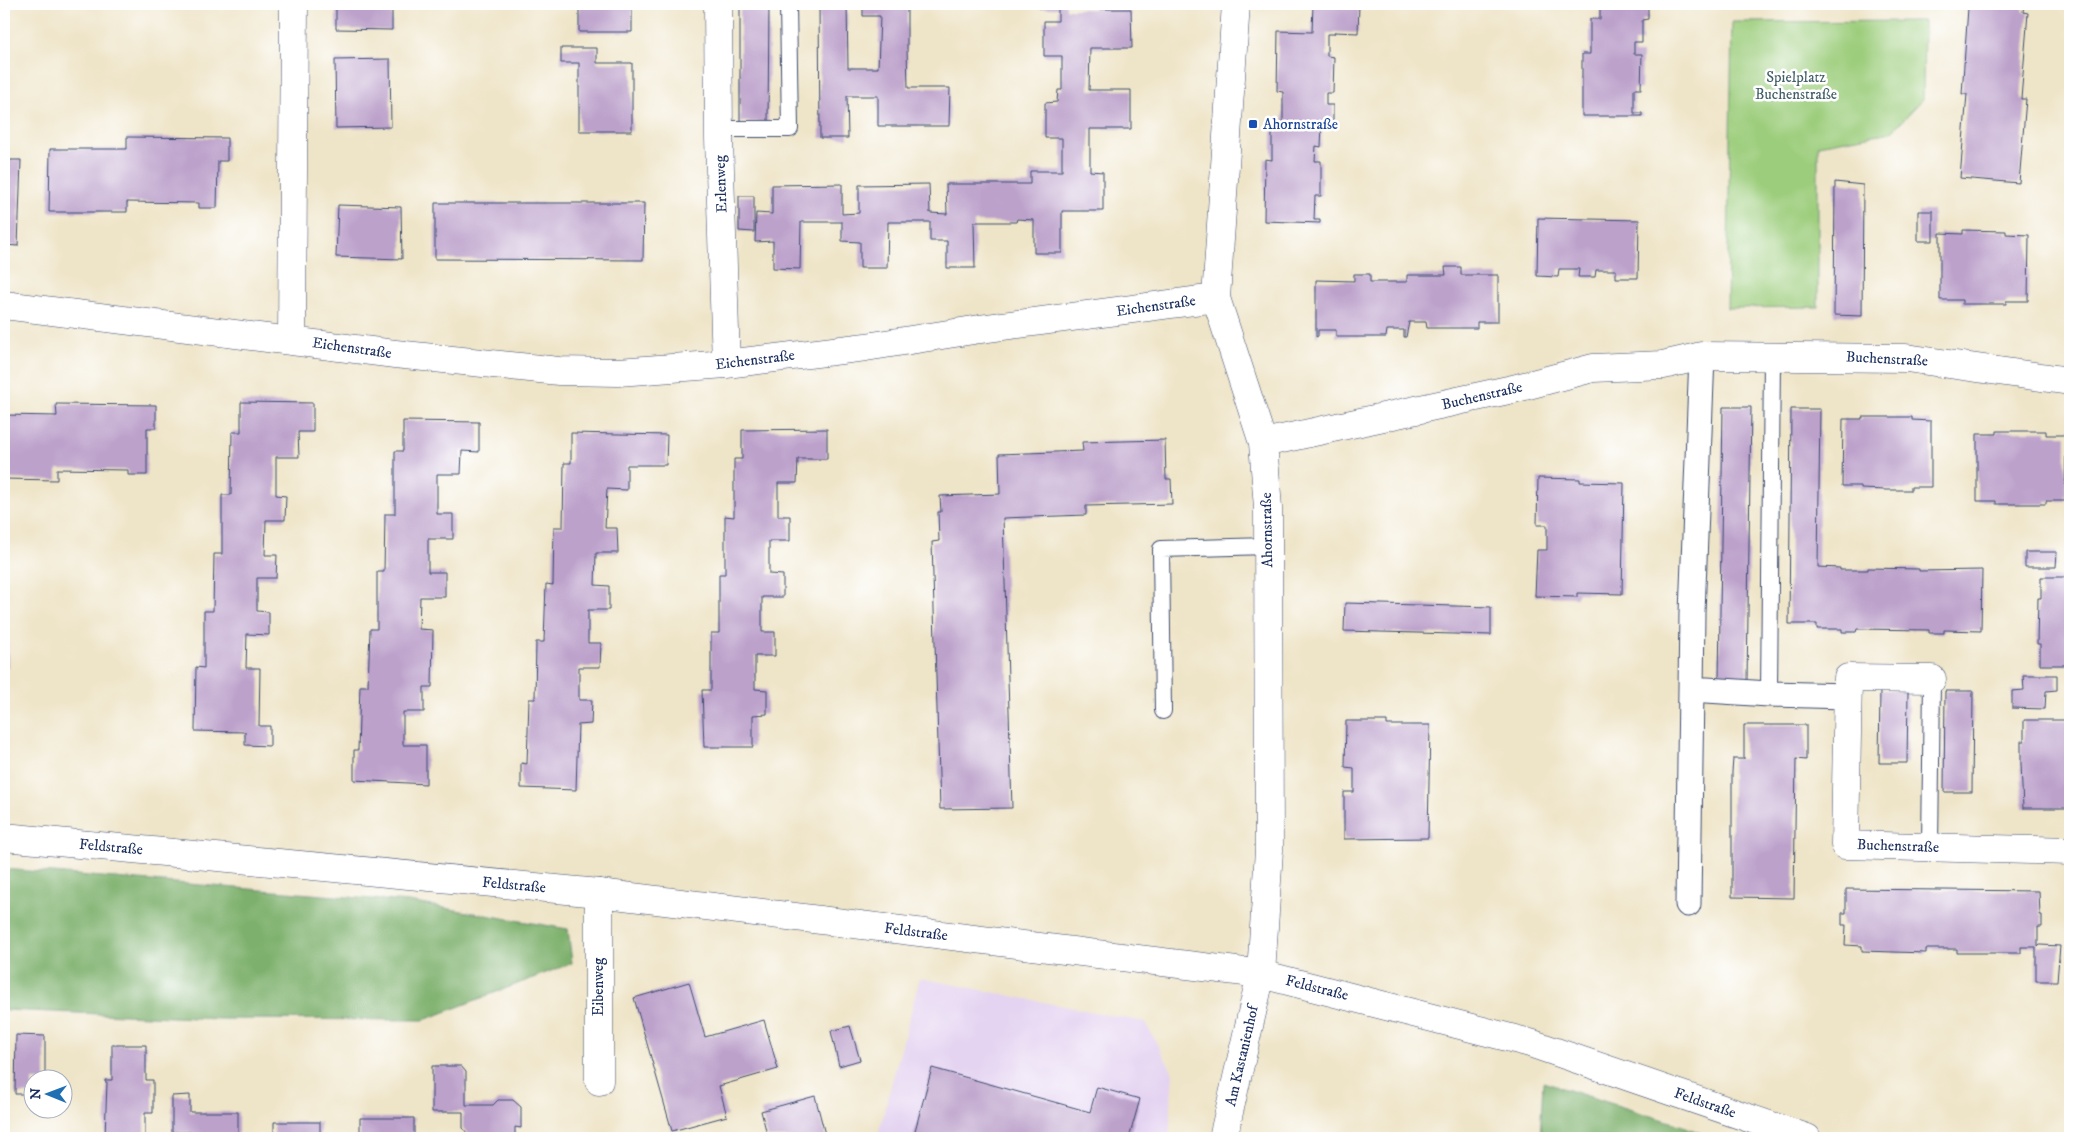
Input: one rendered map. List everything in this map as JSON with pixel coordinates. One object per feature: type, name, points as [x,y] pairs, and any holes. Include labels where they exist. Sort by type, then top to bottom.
[{"type":"street","name":"Eichenstraße","points":[[292,340],[294,4]]},
{"type":"street","name":"Erlenweg","points":[[718,4],[726,364]]},
{"type":"street","name":"Ahornstraße","points":[[1236,4],[1216,298],[1263,443],[1268,508],[1269,850],[1261,974]]},
{"type":"street","name":"Eichenstraße","points":[[4,305],[396,354],[559,371],[618,372],[726,364],[866,347],[980,329],[1216,298]]},
{"type":"street","name":"Buchenstraße","points":[[1263,443],[1513,390],[1593,368],[1663,365],[1702,356],[1906,358],[2070,382]]},
{"type":"street","points":[[1688,904],[1692,613],[1702,356]]},
{"type":"street","name":"Buchenstraße","points":[[1932,679],[1848,678],[1845,845],[2070,851]]},
{"type":"street","points":[[1691,689],[1847,696]]},
{"type":"street","name":"Feldstraße","points":[[4,837],[598,893],[1261,974],[1530,1043],[1807,1138]]},
{"type":"street","name":"Eibenweg","points":[[598,893],[599,1081]]},
{"type":"street","name":"Am Kastanienhof","points":[[1223,1138],[1261,974]]},
{"type":"lane","points":[[720,129],[790,129],[788,4]]},
{"type":"lane","points":[[1769,694],[1772,356]]},
{"type":"lane","points":[[1163,711],[1161,549],[1268,546]]},
{"type":"lane","points":[[1930,847],[1932,679]]},
{"type":"shaded area","points":[[920,978],[1145,1022],[1173,1073],[1169,1138],[877,1138]]},
{"type":"green space","name":"Spielplatz Buchenstraße","points":[[1924,21],[1923,99],[1891,132],[1818,145],[1818,307],[1727,308],[1732,22]]},
{"type":"green space","points":[[4,869],[409,902],[568,929],[572,963],[424,1020],[220,1019],[4,1010]]},
{"type":"green space","points":[[1543,1082],[1686,1127],[1712,1138],[1540,1138]]},
{"type":"building","points":[[336,4],[392,4],[392,30],[336,29]]},
{"type":"building","points":[[579,4],[632,4],[632,32],[579,32]]},
{"type":"building","points":[[740,4],[769,4],[768,122],[740,122]]},
{"type":"building","points":[[819,4],[847,4],[848,68],[878,68],[880,16],[863,16],[863,4],[950,4],[950,7],[907,7],[908,88],[950,88],[949,126],[878,126],[878,96],[847,96],[848,138],[820,138]]},
{"type":"building","points":[[1039,4],[1066,4],[1066,9],[1131,9],[1132,48],[1090,48],[1089,90],[1131,90],[1131,129],[1090,129],[1090,171],[1103,172],[1103,211],[1062,211],[1062,253],[1034,253],[1034,220],[1017,219],[1016,222],[974,222],[975,268],[947,268],[947,241],[930,241],[930,222],[888,222],[887,268],[860,268],[860,242],[842,241],[842,222],[801,222],[800,269],[773,268],[773,241],[755,242],[756,213],[772,214],[772,185],[842,184],[842,214],[859,213],[859,185],[929,184],[930,213],[947,214],[946,184],[1030,184],[1030,171],[1062,171],[1062,138],[1045,138],[1045,103],[1057,102],[1058,90],[1062,90],[1062,56],[1044,56],[1044,21],[1058,21],[1058,8],[1039,8]]},
{"type":"building","points":[[1313,4],[1359,5],[1358,33],[1335,32],[1334,34],[1327,34],[1327,56],[1334,57],[1333,93],[1326,93],[1326,105],[1333,105],[1333,125],[1322,125],[1321,147],[1316,146],[1315,161],[1321,161],[1321,196],[1315,196],[1314,220],[1320,220],[1320,223],[1264,221],[1265,159],[1272,160],[1272,124],[1283,124],[1283,92],[1277,91],[1278,31],[1312,32]]},
{"type":"building","points":[[1600,4],[1648,4],[1648,19],[1642,20],[1642,42],[1634,42],[1634,54],[1642,54],[1641,89],[1634,89],[1634,113],[1642,113],[1642,116],[1582,116],[1582,54],[1590,54],[1590,19],[1600,19]]},
{"type":"building","points":[[1963,4],[2024,4],[2023,12],[2028,13],[2021,99],[2026,99],[2019,183],[1960,178],[1967,94],[1962,94],[1968,8],[1963,7]]},
{"type":"building","points":[[561,48],[597,48],[597,63],[632,63],[632,131],[579,131],[579,63],[561,63]]},
{"type":"building","points":[[390,59],[391,127],[336,128],[335,60]]},
{"type":"building","points":[[127,137],[227,138],[227,161],[218,161],[217,208],[199,208],[199,203],[127,202],[127,212],[49,212],[50,149],[127,149]]},
{"type":"building","points":[[4,160],[21,160],[18,246],[4,245]]},
{"type":"building","points":[[1835,182],[1863,185],[1862,316],[1834,315]]},
{"type":"building","points":[[739,196],[754,196],[754,232],[739,231]]},
{"type":"building","points":[[435,203],[644,203],[643,260],[435,259]]},
{"type":"building","points":[[338,205],[401,207],[402,259],[336,257]]},
{"type":"building","points":[[1918,211],[1933,211],[1933,241],[1918,241]]},
{"type":"building","points":[[1538,218],[1639,220],[1638,278],[1616,278],[1616,270],[1596,270],[1595,277],[1578,277],[1579,269],[1559,269],[1558,277],[1537,276]]},
{"type":"building","points":[[1963,230],[2006,231],[2006,234],[2029,235],[2028,301],[2006,301],[2006,304],[1962,304],[1962,300],[1940,300],[1940,233],[1963,234]]},
{"type":"building","points":[[1445,267],[1461,267],[1461,275],[1498,275],[1498,322],[1477,322],[1477,328],[1427,328],[1426,322],[1409,322],[1406,337],[1404,337],[1404,330],[1387,330],[1386,337],[1336,337],[1336,330],[1318,330],[1318,336],[1316,337],[1316,280],[1354,281],[1354,274],[1370,274],[1370,282],[1407,282],[1407,275],[1446,275]]},
{"type":"building","points":[[241,402],[313,403],[313,432],[298,432],[299,457],[276,457],[276,495],[286,496],[285,520],[266,520],[265,555],[277,555],[276,578],[257,578],[257,611],[269,612],[269,635],[247,634],[246,668],[260,668],[259,726],[270,726],[270,746],[245,745],[245,732],[195,731],[196,667],[204,668],[204,611],[213,611],[214,554],[222,554],[222,495],[231,495],[232,432],[241,432]]},
{"type":"building","points":[[56,404],[156,405],[156,428],[147,428],[147,475],[128,475],[128,470],[57,469],[57,480],[4,479],[4,415],[57,416]]},
{"type":"building","points":[[1723,407],[1751,407],[1747,681],[1719,681]]},
{"type":"building","points":[[1791,409],[1820,409],[1818,567],[1840,568],[1840,570],[1868,570],[1868,568],[1919,569],[1919,571],[1982,570],[1981,631],[1944,630],[1944,633],[1929,633],[1929,630],[1857,629],[1856,632],[1842,632],[1842,629],[1817,629],[1817,624],[1789,624]]},
{"type":"building","points":[[1862,417],[1912,417],[1912,420],[1931,421],[1931,487],[1911,487],[1911,490],[1886,490],[1861,489],[1861,486],[1842,486],[1843,419],[1862,419]]},
{"type":"building","points":[[403,421],[479,422],[479,452],[462,451],[461,474],[437,474],[437,514],[453,514],[453,539],[428,539],[428,572],[445,572],[445,597],[420,597],[419,629],[433,630],[432,687],[424,687],[424,712],[403,712],[403,745],[426,745],[426,784],[354,780],[354,750],[358,750],[360,686],[368,686],[370,629],[377,629],[377,572],[384,572],[385,514],[395,514],[395,451],[403,451]]},
{"type":"building","points":[[827,429],[827,459],[798,459],[797,483],[778,483],[778,516],[790,516],[790,541],[769,541],[769,574],[783,575],[783,597],[762,597],[762,632],[775,632],[775,656],[755,656],[755,689],[767,690],[767,714],[753,715],[753,747],[704,747],[702,690],[711,690],[711,633],[719,633],[719,574],[725,574],[725,516],[734,517],[734,459],[742,459],[742,430]]},
{"type":"building","points":[[1997,431],[2046,431],[2046,435],[2066,435],[2065,501],[2046,501],[2046,504],[1996,504],[1996,501],[1977,501],[1977,434],[1997,434]]},
{"type":"building","points":[[571,433],[667,435],[666,465],[627,465],[627,490],[607,489],[605,528],[617,528],[618,553],[596,553],[595,585],[609,586],[609,610],[588,610],[588,643],[601,643],[600,667],[579,667],[579,700],[592,700],[591,724],[578,725],[576,790],[521,788],[521,763],[527,764],[529,699],[535,699],[536,642],[544,642],[546,584],[553,585],[554,527],[563,527],[564,463],[571,463]]},
{"type":"building","points":[[1165,440],[1166,479],[1171,479],[1172,504],[1086,506],[1086,515],[1003,518],[1012,808],[940,809],[932,542],[939,541],[938,512],[941,512],[940,496],[1000,494],[999,454],[1083,451],[1082,442]]},
{"type":"building","points":[[1538,478],[1580,479],[1580,482],[1624,483],[1622,594],[1577,593],[1577,597],[1535,596],[1537,550],[1547,550],[1547,525],[1537,525]]},
{"type":"building","points":[[2025,552],[2057,552],[2056,567],[2025,567]]},
{"type":"building","points":[[2041,577],[2070,577],[2070,665],[2040,665],[2040,644],[2037,644],[2038,598],[2041,598]]},
{"type":"building","points":[[4,588],[6,588],[8,667],[4,668]]},
{"type":"building","points":[[1345,603],[1491,607],[1491,635],[1344,631]]},
{"type":"building","points":[[2023,675],[2057,675],[2057,690],[2046,691],[2045,709],[2012,708],[2012,691],[2024,690]]},
{"type":"building","points":[[1880,690],[1908,691],[1907,763],[1879,763]]},
{"type":"building","points":[[1945,691],[1973,691],[1972,792],[1944,792]]},
{"type":"building","points":[[2024,720],[2070,720],[2070,808],[2023,808],[2021,741],[2024,741]]},
{"type":"building","points":[[1346,721],[1387,721],[1387,725],[1430,725],[1428,838],[1344,839],[1344,792],[1354,792],[1354,768],[1345,767]]},
{"type":"building","points":[[1744,725],[1806,725],[1806,760],[1796,759],[1794,898],[1732,897],[1732,772],[1733,759],[1744,759]]},
{"type":"building","points":[[1846,889],[2039,891],[2042,927],[2038,927],[2038,947],[2040,945],[2060,946],[2057,981],[2036,981],[2036,947],[2021,947],[2021,953],[1957,953],[1957,949],[1926,949],[1926,953],[1862,951],[1862,946],[1845,945],[1846,925],[1842,925],[1842,913],[1846,913]]},
{"type":"building","points":[[689,982],[705,1037],[764,1020],[778,1069],[719,1086],[727,1116],[672,1131],[634,998]]},
{"type":"building","points":[[850,1026],[860,1060],[839,1066],[831,1031]]},
{"type":"building","points":[[16,1035],[45,1036],[45,1070],[22,1070],[22,1094],[15,1094]]},
{"type":"building","points":[[112,1045],[146,1045],[146,1080],[153,1080],[153,1113],[145,1113],[145,1136],[105,1136],[107,1082],[105,1080],[112,1080]]},
{"type":"building","points":[[432,1066],[461,1066],[466,1072],[466,1105],[493,1105],[498,1100],[513,1100],[521,1107],[521,1128],[515,1127],[515,1138],[467,1138],[467,1133],[463,1128],[463,1112],[432,1112]]},
{"type":"building","points":[[932,1068],[1090,1112],[1097,1087],[1140,1099],[1129,1138],[913,1138]]},
{"type":"building","points":[[190,1095],[190,1112],[238,1112],[238,1138],[190,1138],[190,1132],[172,1132],[172,1096]]},
{"type":"building","points":[[815,1096],[826,1138],[768,1138],[761,1111]]},
{"type":"building","points":[[360,1118],[414,1118],[414,1138],[360,1138]]},
{"type":"building","points":[[274,1122],[320,1122],[320,1138],[274,1138]]},
{"type":"place","name":"Ahornstraße","points":[[1253,124]]}]
